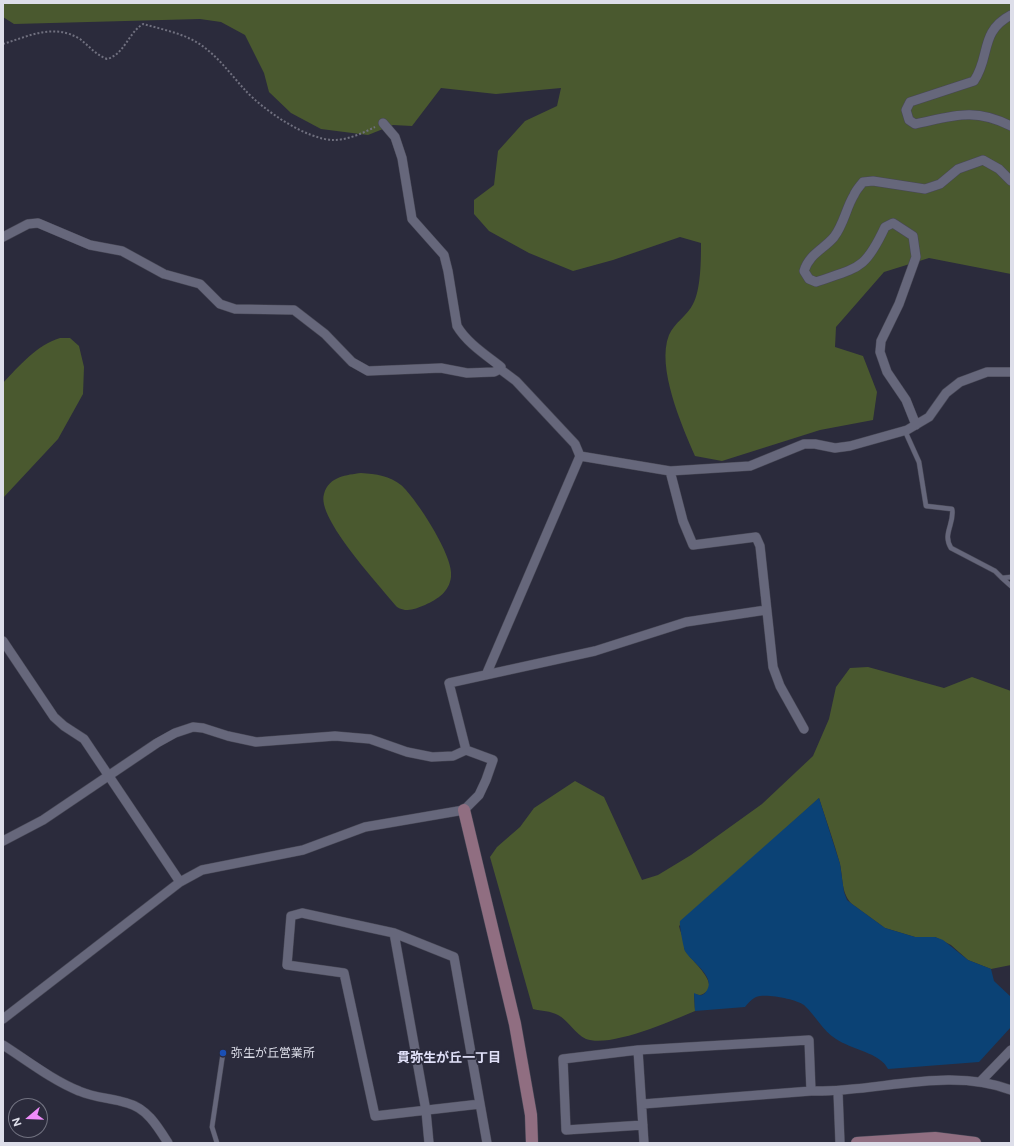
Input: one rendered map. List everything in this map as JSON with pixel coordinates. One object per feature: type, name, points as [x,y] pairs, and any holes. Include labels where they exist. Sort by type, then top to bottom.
[{"type":"street","points":[[1011,15],[994,27],[986,45],[980,72],[974,81],[910,102],[906,110],[909,120],[915,124],[961,114],[982,115],[996,118],[1011,126]]},
{"type":"street","points":[[383,124],[395,137],[402,158],[412,219],[444,254],[457,326],[461,333],[501,367],[500,369],[516,382],[575,444],[580,456],[486,675]]},
{"type":"street","points":[[916,425],[906,400],[887,372],[880,352],[880,341],[899,304],[916,257],[913,236],[893,223],[885,227],[874,251],[862,264],[854,269],[816,282],[809,279],[804,271],[806,264],[814,253],[834,237],[844,221],[854,194],[863,182],[873,181],[925,189],[940,184],[958,169],[983,160],[999,169],[1011,181]]},
{"type":"street","points":[[3,237],[28,224],[38,223],[90,245],[122,251],[164,274],[200,284],[220,304],[235,309],[294,310],[325,334],[352,362],[368,371],[441,368],[467,373],[494,372],[500,369]]},
{"type":"street","points":[[580,456],[670,471],[750,466],[804,444],[815,444],[835,448],[850,446],[905,431],[928,417],[946,393],[960,382],[987,372],[1011,372]]},
{"type":"street","points":[[670,471],[683,521],[693,545],[756,537],[760,546],[773,667],[780,686],[804,729]]},
{"type":"street","points":[[466,750],[449,683],[595,651],[686,622],[766,610]]},
{"type":"street","points":[[3,641],[54,717],[64,726],[84,739],[180,882]]},
{"type":"street","points":[[3,841],[43,820],[163,740],[175,733],[193,727],[203,728],[228,736],[256,742],[279,742],[312,736],[335,736],[370,739],[407,752],[432,757],[453,756],[466,750],[493,760],[486,780],[478,795],[464,810],[365,827],[303,850],[202,870],[180,882],[3,1019]]},
{"type":"street","points":[[464,810],[515,1024],[531,1115],[532,1143]]},
{"type":"street","points":[[480,1104],[375,1116],[344,974],[287,965],[291,916],[302,913],[394,933],[454,957],[487,1143]]},
{"type":"street","points":[[394,933],[426,1111],[429,1143]]},
{"type":"street","points":[[643,1125],[566,1130],[563,1059],[638,1050],[809,1040],[811,1091]]},
{"type":"street","points":[[3,1045],[51,1076],[79,1091],[92,1096],[128,1103],[141,1109],[156,1124],[168,1143]]},
{"type":"street","points":[[638,1050],[643,1104],[644,1143]]},
{"type":"street","points":[[981,1081],[1011,1050]]},
{"type":"street","points":[[643,1104],[811,1091],[838,1092],[938,1080],[981,1081],[1011,1090]]},
{"type":"street","points":[[838,1092],[840,1143]]},
{"type":"street","points":[[857,1143],[935,1138],[975,1143]]},
{"type":"lane","points":[[905,431],[919,462],[926,506],[952,509],[953,514],[947,537],[951,548],[996,571],[1011,586]]},
{"type":"lane","points":[[1002,578],[1011,577]]},
{"type":"lane","points":[[217,1143],[212,1127],[223,1053]]},
{"type":"path","points":[[3,44],[34,34],[60,31],[80,40],[107,59],[120,52],[136,28],[143,24],[190,37],[206,48],[246,91],[272,114],[291,126],[334,140],[349,138],[383,124]]},
{"type":"green space","points":[[3,3],[1011,3],[1011,274],[929,258],[884,272],[836,327],[835,347],[863,356],[877,392],[873,420],[820,430],[722,461],[695,456],[672,396],[666,363],[666,348],[671,331],[688,312],[696,298],[700,274],[701,243],[680,237],[613,260],[573,271],[529,253],[489,231],[474,214],[474,200],[494,185],[498,151],[525,121],[557,106],[561,88],[496,94],[441,88],[412,126],[393,125],[368,135],[321,129],[291,113],[269,92],[264,73],[245,35],[221,22],[200,19],[14,24],[3,17]]},
{"type":"green space","points":[[60,338],[70,338],[79,346],[84,367],[83,394],[58,439],[3,498],[3,383],[36,351]]},
{"type":"green space","points":[[361,473],[392,479],[401,485],[416,502],[441,543],[451,568],[450,582],[442,594],[425,605],[411,610],[404,610],[397,607],[339,535],[330,519],[324,505],[324,494],[326,488],[334,480]]},
{"type":"green space","points":[[868,667],[944,688],[972,677],[1011,691],[1011,965],[991,969],[968,960],[951,945],[935,937],[915,937],[885,928],[852,904],[848,900],[844,890],[840,864],[819,798],[679,926],[684,940],[685,950],[703,972],[709,985],[708,990],[703,994],[694,994],[695,1011],[625,1037],[597,1041],[582,1037],[562,1017],[558,1015],[533,1009],[490,857],[497,847],[520,827],[534,808],[575,781],[604,797],[642,880],[658,875],[691,855],[762,804],[813,756],[829,719],[836,687],[850,668]]},
{"type":"water","points":[[819,798],[840,864],[844,892],[847,900],[885,928],[915,937],[935,937],[943,940],[968,960],[991,969],[994,981],[1011,997],[1011,1027],[979,1062],[888,1069],[879,1059],[836,1039],[823,1027],[804,1005],[780,997],[760,996],[753,999],[745,1007],[695,1011],[694,993],[700,995],[704,994],[709,982],[702,970],[685,951],[680,921]]},
{"type":"place","name":"弥生が丘営業所","points":[[223,1053]]},
{"type":"district","name":"貫弥生が丘一丁目","points":[[449,1058]]}]
